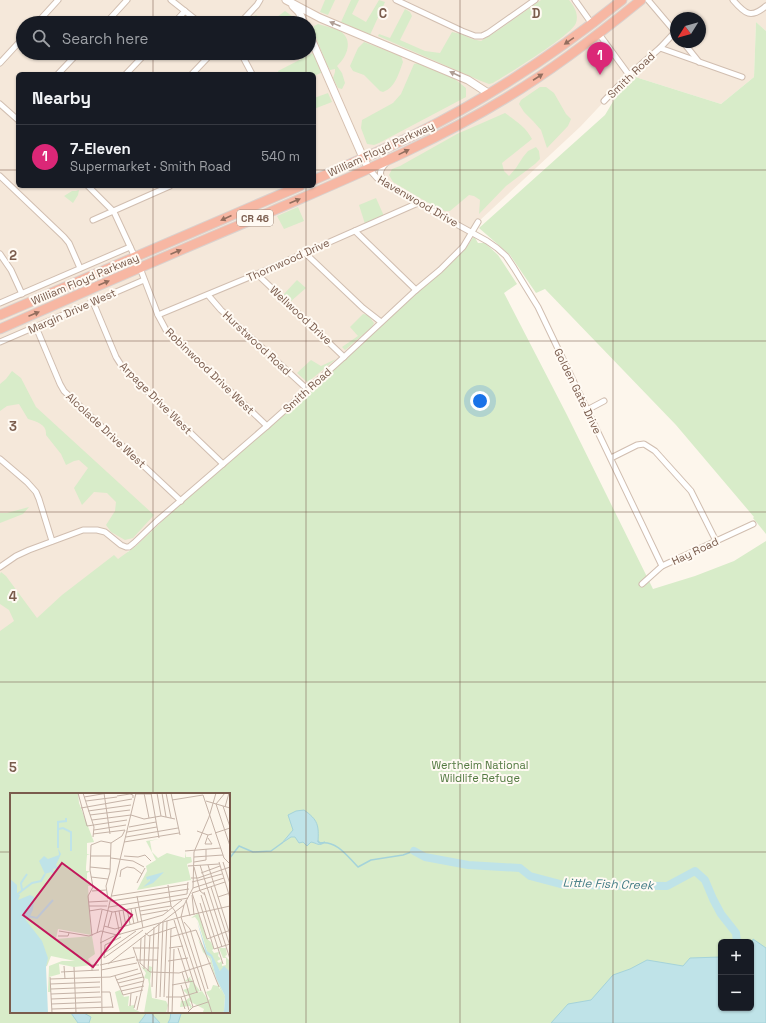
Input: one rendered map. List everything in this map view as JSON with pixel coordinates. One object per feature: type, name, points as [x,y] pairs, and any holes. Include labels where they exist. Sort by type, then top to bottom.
[{"type":"highway","name":"William Floyd Parkway","points":[[316,179],[400,142],[439,122],[541,60],[592,24],[622,0]]},
{"type":"highway","name":"William Floyd Parkway","points":[[0,329],[369,169],[445,132],[506,99],[555,67],[641,0]]},
{"type":"highway","name":"William Floyd Parkway","points":[[0,316],[295,188]]},
{"type":"street","points":[[43,16],[58,0]]},
{"type":"street","points":[[112,16],[127,0]]},
{"type":"street","points":[[171,0],[191,16]]},
{"type":"street","points":[[247,16],[260,0]]},
{"type":"street","points":[[396,0],[475,36],[482,36],[495,29],[535,0]]},
{"type":"street","points":[[575,0],[592,24]]},
{"type":"street","points":[[648,0],[670,26]]},
{"type":"street","points":[[733,0],[745,12],[753,14],[759,12],[766,6]]},
{"type":"street","points":[[287,1],[320,18],[447,70],[468,80],[488,93]]},
{"type":"street","points":[[287,1],[299,12],[301,16]]},
{"type":"street","points":[[180,16],[185,11]]},
{"type":"street","points":[[316,17],[320,18]]},
{"type":"street","points":[[599,34],[629,74]]},
{"type":"street","name":"Smith Road","points":[[604,101],[629,74],[670,39]]},
{"type":"street","points":[[0,63],[16,46]]},
{"type":"street","points":[[660,48],[742,77]]},
{"type":"street","points":[[688,48],[699,63]]},
{"type":"street","name":"Havenwood Drive","points":[[316,50],[369,169],[377,178],[418,203],[472,232]]},
{"type":"street","points":[[60,72],[71,60]]},
{"type":"street","points":[[128,72],[139,60]]},
{"type":"street","points":[[194,72],[205,60]]},
{"type":"street","points":[[245,60],[251,72]]},
{"type":"street","points":[[0,104],[16,118]]},
{"type":"street","points":[[385,182],[380,172],[389,160]]},
{"type":"street","points":[[0,176],[64,237],[80,268]]},
{"type":"street","points":[[90,188],[114,212]]},
{"type":"street","points":[[93,220],[166,188]]},
{"type":"street","name":"Thornwood Drive","points":[[158,315],[257,274],[418,203]]},
{"type":"street","name":"Robinwood Drive West","points":[[114,212],[140,268],[158,315],[166,330],[267,426]]},
{"type":"street","name":"Smith Road","points":[[52,541],[84,530],[97,530],[105,532],[121,545],[129,547],[267,426],[416,290],[440,270],[463,247],[478,222]]},
{"type":"street","points":[[355,231],[416,290]]},
{"type":"street","name":"Golden Gate Drive","points":[[472,232],[497,248],[506,256],[538,307],[662,566]]},
{"type":"street","points":[[0,303],[130,247]]},
{"type":"street","points":[[305,253],[363,308],[381,322]]},
{"type":"street","points":[[0,254],[11,270],[22,294]]},
{"type":"street","name":"Wellwood Drive","points":[[257,274],[344,357]]},
{"type":"street","name":"Margin Drive West","points":[[0,342],[144,280]]},
{"type":"street","name":"Hurstwood Road","points":[[208,295],[221,310],[307,389]]},
{"type":"street","name":"Arpage Drive West","points":[[93,302],[116,357],[124,368],[223,464]]},
{"type":"street","name":"Alcolade Drive West","points":[[36,327],[64,391],[180,501]]},
{"type":"street","points":[[587,410],[604,401]]},
{"type":"street","points":[[611,458],[637,445],[644,444],[655,451],[691,491],[716,541]]},
{"type":"street","points":[[0,460],[27,482],[36,492],[52,541],[16,556],[0,567]]},
{"type":"street","name":"Hay Road","points":[[642,584],[662,566],[753,524]]},
{"type":"shaded area","points":[[0,0],[766,0],[766,31],[756,22],[754,77],[721,104],[629,75],[580,127],[478,222],[463,247],[344,357],[126,548],[130,555],[0,674]]},
{"type":"green space","points":[[325,0],[335,0],[328,15],[320,12]]},
{"type":"green space","points":[[351,0],[359,0],[352,14],[366,22],[379,0],[385,2],[370,35],[341,22]]},
{"type":"green space","points":[[541,0],[569,0],[576,13],[576,23],[572,29],[552,45],[512,72],[489,84],[378,36],[379,34],[390,38],[405,9],[410,12],[412,16],[400,40],[425,51],[440,53],[452,32],[481,41]]},
{"type":"green space","points":[[285,11],[292,16],[278,16]]},
{"type":"green space","points":[[756,22],[766,31],[766,534],[753,518],[754,517],[676,425],[545,289],[536,293],[510,255],[479,228],[605,115],[629,75],[721,104],[754,77]]},
{"type":"green space","points":[[318,24],[340,31],[347,39],[348,48],[344,58],[337,66],[342,73],[345,83],[342,89],[338,88],[333,78],[335,69],[330,70],[326,63],[316,38],[316,25]]},
{"type":"green space","points":[[364,42],[401,56],[403,62],[394,84],[383,92],[380,91],[364,75],[353,71],[350,66],[358,48]]},
{"type":"green space","points":[[316,59],[323,72],[316,75],[316,72],[278,71],[299,60],[316,60]]},
{"type":"green space","points":[[418,63],[451,76],[466,88],[466,97],[379,143],[374,145],[367,144],[361,128],[362,120],[393,103],[401,94],[414,64]]},
{"type":"green space","points":[[540,87],[546,87],[554,93],[566,114],[571,119],[568,126],[547,148],[541,130],[524,112],[519,104],[521,100]]},
{"type":"green space","points":[[328,93],[332,102],[316,108],[316,97]]},
{"type":"green space","points":[[505,113],[524,128],[532,139],[502,163],[504,171],[509,176],[528,151],[536,147],[539,151],[540,159],[506,186],[479,214],[480,200],[474,196],[469,195],[450,211],[445,211],[393,182],[389,175],[392,169],[457,134]]},
{"type":"green space","points":[[79,190],[73,203],[64,196],[72,191]]},
{"type":"green space","points":[[376,198],[384,216],[365,224],[359,205]]},
{"type":"green space","points":[[298,207],[304,221],[284,229],[277,216]]},
{"type":"green space","name":"Wertheim National Wildlife Refuge","points":[[474,236],[478,243],[485,243],[498,255],[517,284],[504,293],[567,415],[653,589],[695,576],[734,561],[766,541],[766,1023],[0,1023],[0,631],[14,621],[9,610],[0,604],[0,574],[1,572],[6,576],[37,618],[62,595],[114,555],[118,559],[136,546],[181,503],[468,245]]},
{"type":"green space","points":[[297,280],[306,288],[290,302],[283,295]]},
{"type":"green space","points":[[363,314],[368,315],[374,323],[372,327],[345,350],[342,347],[358,336],[350,327]]},
{"type":"green space","points":[[336,359],[308,382],[297,373],[311,360],[321,366]]},
{"type":"green space","points":[[12,371],[21,378],[36,407],[154,515],[133,538],[125,540],[111,532],[106,525],[115,511],[116,502],[107,493],[94,492],[82,505],[74,488],[88,468],[79,460],[66,465],[61,454],[46,435],[45,428],[38,422],[28,419],[19,404],[7,406],[0,411],[0,384]]},
{"type":"green space","points":[[29,507],[23,514],[0,523],[0,513],[7,513]]},
{"type":"water","points":[[304,810],[317,823],[318,842],[325,842],[320,844],[311,842],[307,846],[303,842],[299,843],[295,837],[291,837],[282,843],[293,830],[288,815],[296,811]]},
{"type":"water","points":[[754,940],[766,948],[766,1023],[551,1023],[568,1004],[591,1000],[613,975],[630,969],[647,960],[683,966],[690,958],[718,957],[718,1011],[754,1011]]},
{"type":"water","points":[[71,1013],[84,1013],[91,1017],[89,1023],[78,1023]]},
{"type":"water","points":[[146,1013],[151,1013],[160,1023],[139,1023]]},
{"type":"water","points":[[171,1013],[181,1013],[178,1023],[168,1023]]},
{"type":"waterway","name":"Little Fish Creek","points":[[318,841],[320,843],[332,844],[342,850],[358,867],[371,860],[403,855],[414,851]]},
{"type":"waterway","name":"Little Fish Creek","points":[[230,858],[239,846],[253,852],[271,851],[282,843]]},
{"type":"waterway","name":"Little Fish Creek","points":[[414,851],[425,857],[468,865],[520,868],[530,876],[564,885],[667,886],[695,871],[705,880],[721,914],[736,933],[737,939]]},
{"type":"place","name":"7-Eleven","points":[[600,75]]}]
